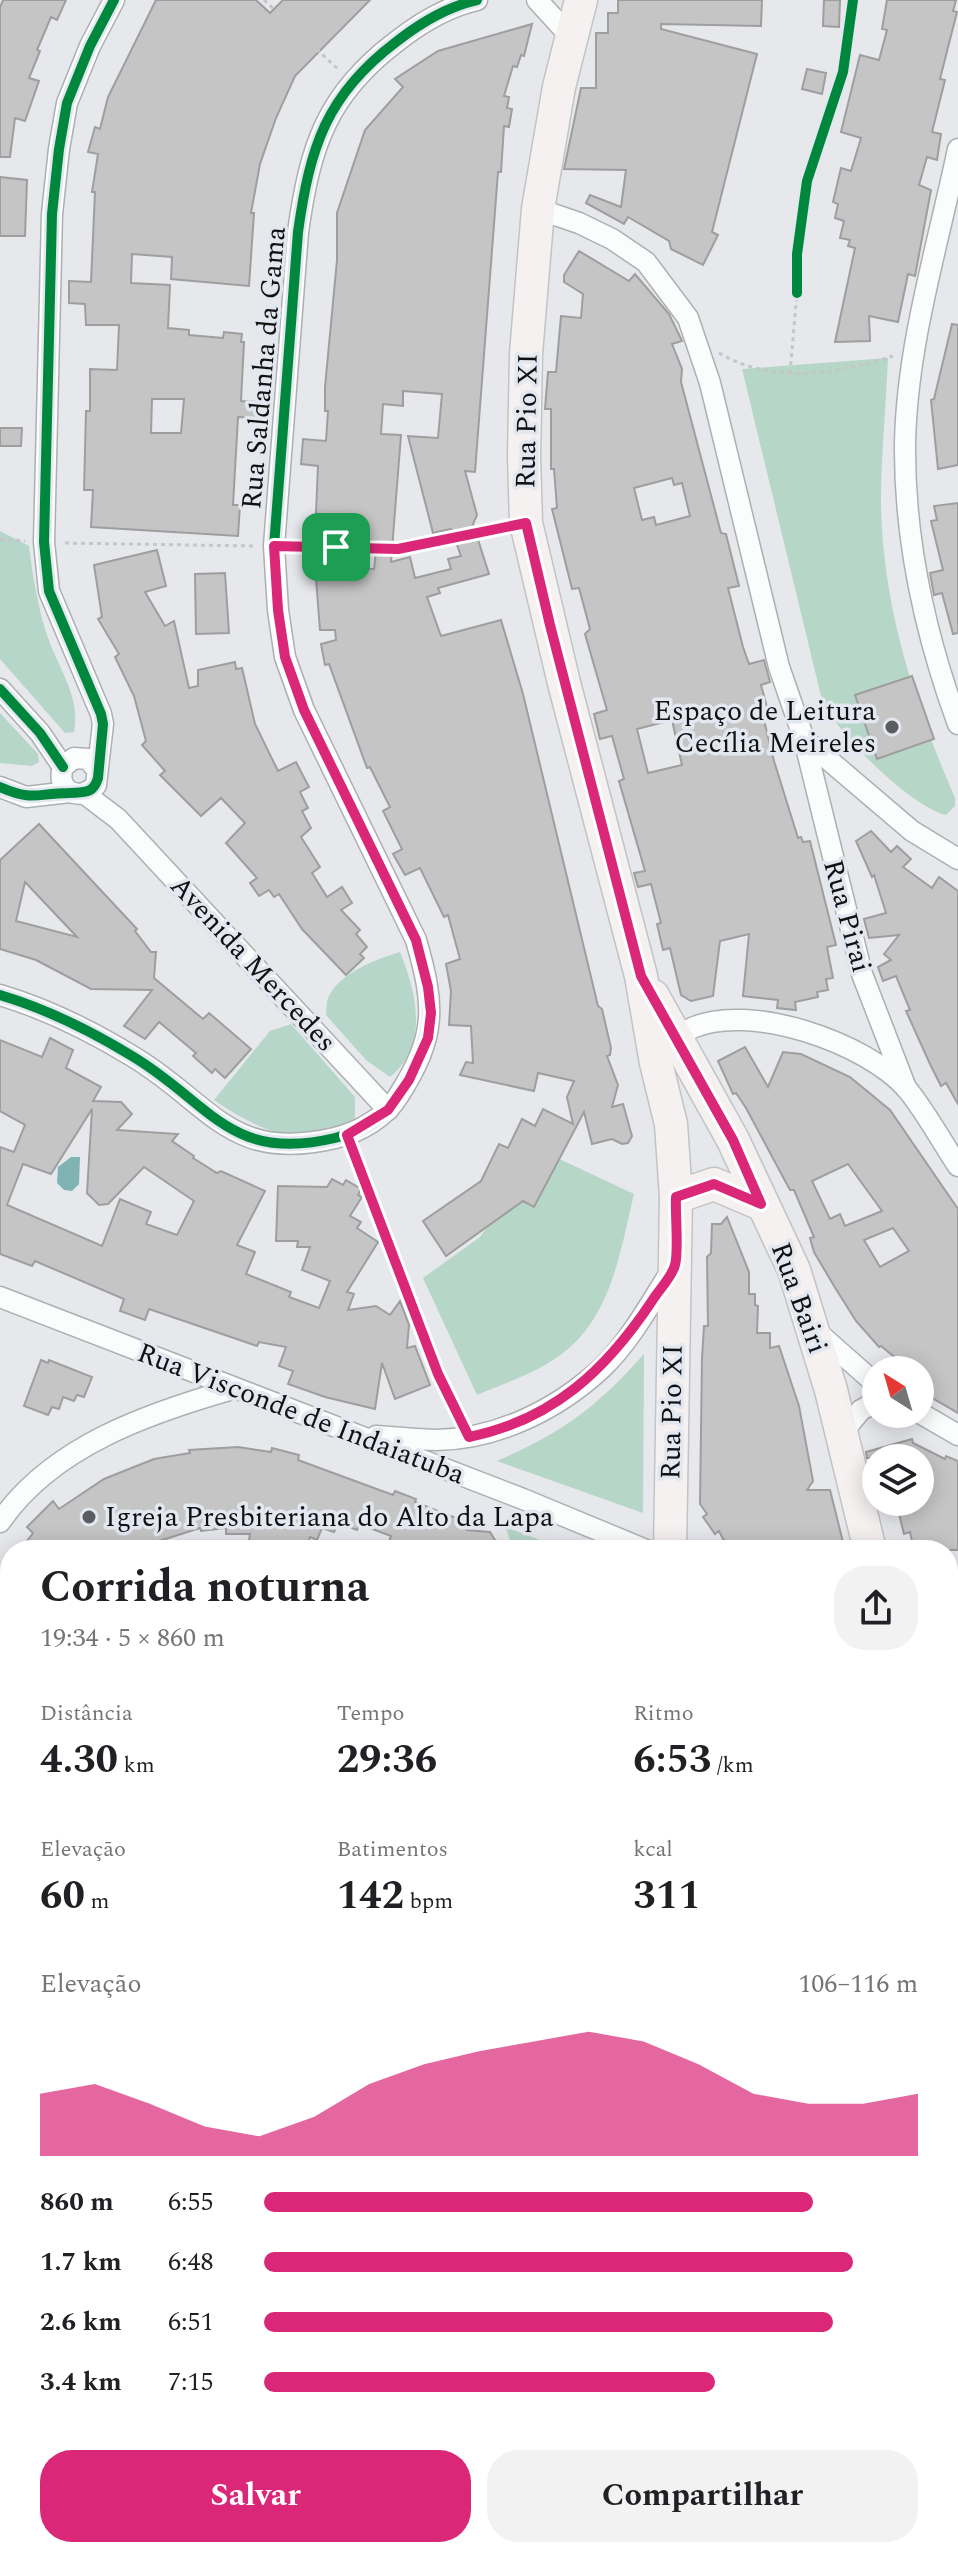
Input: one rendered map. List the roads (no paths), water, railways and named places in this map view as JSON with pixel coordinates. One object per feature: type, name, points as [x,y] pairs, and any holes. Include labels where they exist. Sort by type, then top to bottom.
[{"type":"main road","name":"Rua Pio XI","points":[[581,0],[570,36],[538,209],[526,354],[526,523],[641,976],[656,1063],[671,1124],[676,1197],[670,1540]]},
{"type":"main road","name":"Rua Bairi","points":[[641,976],[733,1140],[794,1270],[842,1433],[868,1540]]},
{"type":"main road","points":[[676,1197],[714,1184],[761,1204]]},
{"type":"street","points":[[0,787],[26,797],[78,775],[103,724],[49,591],[44,542],[52,214],[59,149],[67,103],[90,46],[114,0]]},
{"type":"street","name":"Rua Saldanha da Gama","points":[[0,995],[67,1020],[135,1057],[223,1125],[264,1143],[307,1145],[347,1135],[388,1110],[409,1080],[428,1038],[431,1013],[428,987],[416,940],[304,710],[290,670],[278,610],[274,546],[298,232],[305,181],[318,141],[351,80],[409,31],[444,10],[477,0]]},
{"type":"street","points":[[537,0],[570,36]]},
{"type":"street","points":[[958,149],[917,341],[905,443],[909,528],[930,639],[958,724]]},
{"type":"street","name":"Rua Pirai","points":[[538,209],[579,223],[612,239],[646,262],[688,318],[710,383],[779,667],[804,739],[862,974],[906,1088]]},
{"type":"street","name":"Avenida Mercedes","points":[[0,689],[388,1110]]},
{"type":"street","points":[[804,739],[912,831],[954,851]]},
{"type":"street","points":[[656,1063],[693,1049],[700,1041],[737,1020]]},
{"type":"street","points":[[684,1051],[693,1028],[737,1020],[814,1032],[841,1042],[906,1088],[958,1166]]},
{"type":"street","points":[[357,1434],[436,1440],[469,1437],[503,1428],[560,1401],[603,1367],[636,1325],[675,1265]]},
{"type":"street","name":"Rua Visconde de Indaiatuba","points":[[0,1297],[233,1389],[357,1434],[621,1540]]},
{"type":"street","points":[[813,1328],[862,1372]]},
{"type":"street","points":[[0,1522],[44,1475],[103,1436],[173,1406],[233,1389]]},
{"type":"street","points":[[842,1433],[862,1409]]},
{"type":"street","points":[[934,1421],[958,1435]]},
{"type":"water","points":[[71,1157],[80,1157],[79,1184],[72,1191],[64,1190],[57,1183],[58,1167]]},
{"type":"place","name":"Espaço de Leitura Cecília Meireles","points":[[892,727]]},
{"type":"place","name":"Igreja Presbiteriana do Alto da Lapa","points":[[89,1517]]}]
